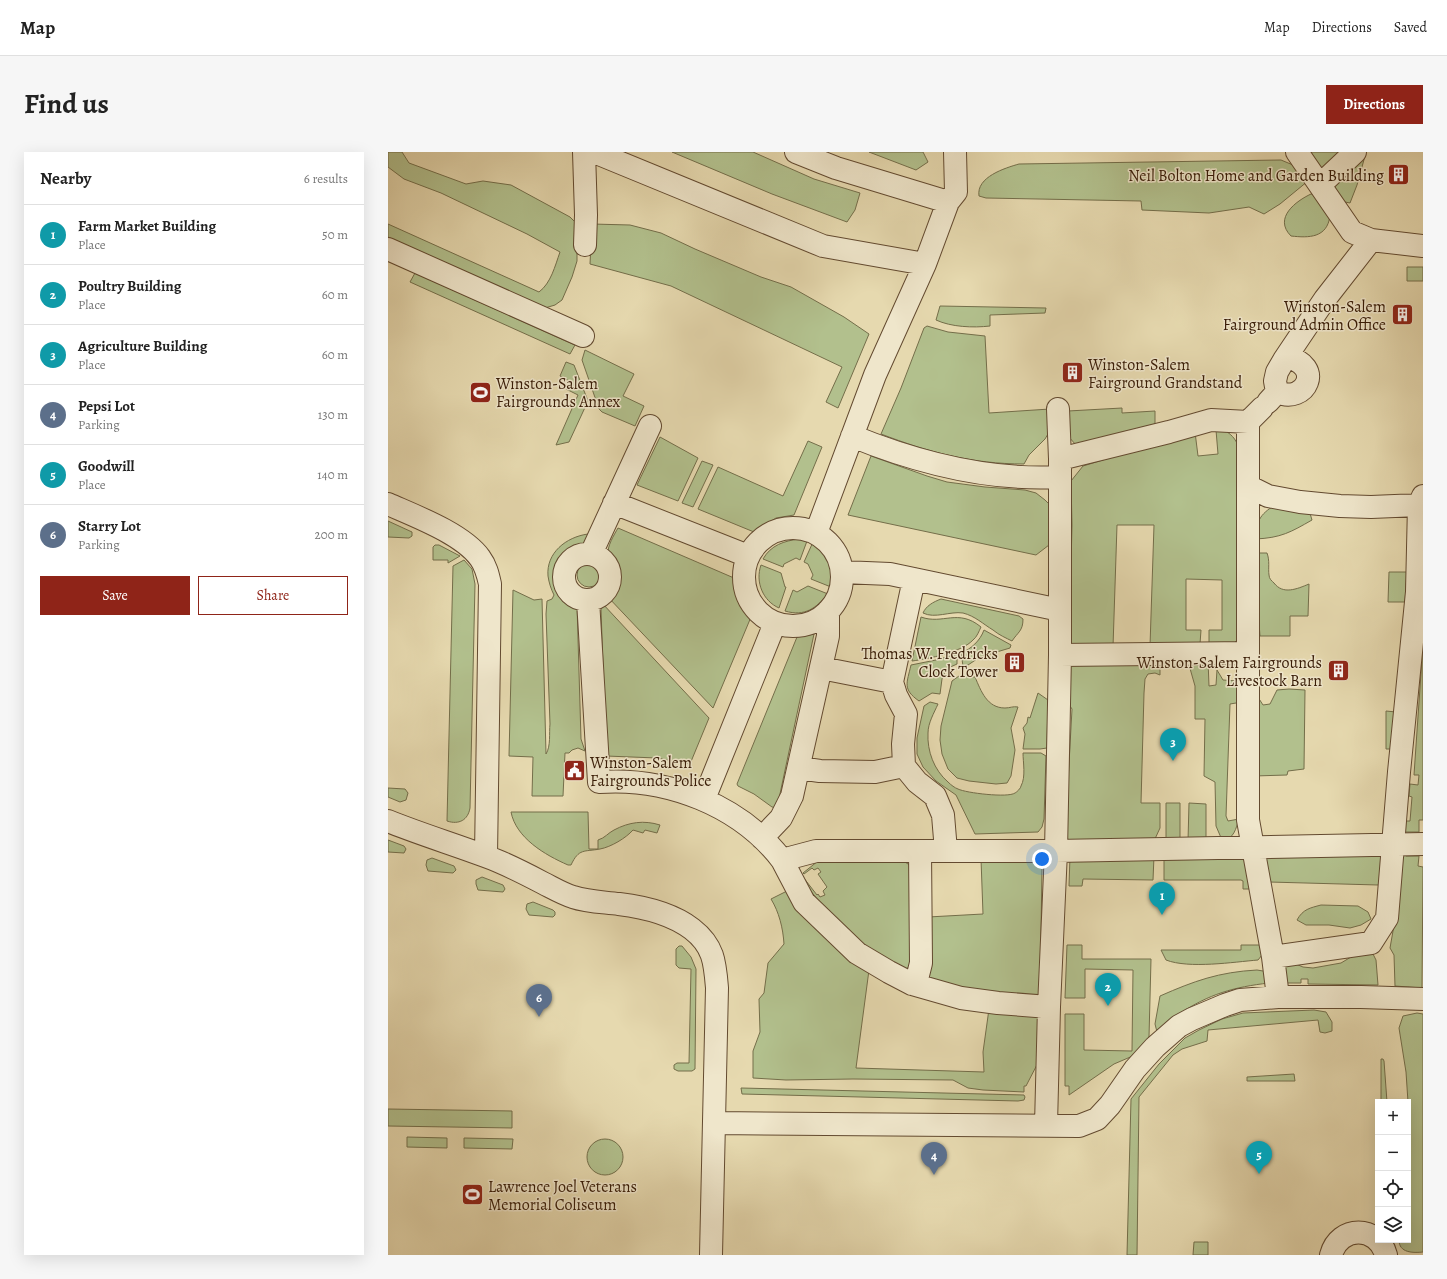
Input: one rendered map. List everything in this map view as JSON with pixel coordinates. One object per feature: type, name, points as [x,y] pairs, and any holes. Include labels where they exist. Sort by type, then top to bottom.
[{"type":"street","points":[[584,152],[585,245]]},
{"type":"street","points":[[594,152],[823,246],[924,264]]},
{"type":"street","points":[[796,152],[836,168],[948,202]]},
{"type":"street","points":[[816,533],[874,377],[924,264],[948,202],[956,192],[955,152]]},
{"type":"street","points":[[1296,152],[1352,232],[1371,240],[1423,246]]},
{"type":"street","points":[[1320,185],[1355,152]]},
{"type":"street","points":[[1278,997],[1248,820],[1248,486],[1264,406],[1275,381],[1276,372],[1325,299],[1371,240]]},
{"type":"street","points":[[388,249],[583,336]]},
{"type":"street","points":[[852,436],[914,459],[959,470],[1010,476],[1060,468],[1169,432],[1264,406],[1284,395],[1302,390],[1307,384],[1308,376],[1306,368],[1299,362],[1286,357]]},
{"type":"street","points":[[1046,1125],[1049,1007],[1056,851],[1060,655],[1060,468],[1058,409]]},
{"type":"street","points":[[591,554],[650,426]]},
{"type":"street","points":[[1248,486],[1268,496],[1300,502],[1340,506],[1378,507],[1421,500],[1417,592],[1399,772],[1387,918],[1371,943],[1272,957]]},
{"type":"street","points":[[614,503],[748,556]]},
{"type":"street","points":[[388,504],[423,519],[472,548],[481,558],[487,573],[490,584],[490,613],[486,856]]},
{"type":"street","points":[[784,528],[800,528],[816,533],[829,542],[838,556],[842,572],[841,589],[834,604],[828,611],[808,624],[791,626],[775,623],[761,615],[751,602],[745,588],[744,572],[748,556],[757,543],[770,533],[784,528]]},
{"type":"street","points":[[591,554],[599,556],[609,567],[611,575],[610,582],[607,590],[595,599],[580,599],[573,596],[568,590],[564,575],[566,567],[576,556],[591,554]]},
{"type":"street","points":[[842,572],[890,574],[1060,610]]},
{"type":"street","points":[[914,579],[892,682],[896,695],[906,714],[903,744],[904,766],[917,782],[935,796],[943,815],[946,851]]},
{"type":"street","points":[[588,600],[599,782],[617,780],[656,785],[704,799],[726,812],[770,845],[782,860],[804,902],[832,929],[858,953],[912,984],[960,998],[1049,1007]]},
{"type":"street","points":[[762,838],[781,818],[792,796],[828,636],[828,611]]},
{"type":"street","points":[[704,799],[775,623]]},
{"type":"street","points":[[1060,655],[1248,653]]},
{"type":"street","points":[[821,668],[892,682]]},
{"type":"street","points":[[799,768],[820,771],[875,772],[904,766]]},
{"type":"street","points":[[388,821],[415,832],[486,856],[573,897],[591,901],[642,907],[658,912],[678,920],[692,929],[703,939],[711,951],[716,967],[717,988],[711,1255]]},
{"type":"street","points":[[782,860],[816,851],[1056,851],[1423,844]]},
{"type":"street","points":[[912,984],[918,975],[921,963],[920,851]]},
{"type":"street","points":[[714,1123],[1079,1126],[1097,1119],[1110,1105],[1135,1069],[1155,1047],[1179,1026],[1192,1018],[1225,1005],[1240,1000],[1278,997],[1362,996],[1423,999]]},
{"type":"street","points":[[1331,1255],[1332,1248],[1338,1240],[1346,1235],[1356,1232],[1366,1233],[1375,1238],[1382,1244],[1386,1255]]},
{"type":"green space","points":[[388,152],[402,152],[409,163],[466,184],[483,181],[511,185],[570,217],[577,224],[577,261],[562,300],[555,305],[545,308],[388,237],[388,224],[539,292],[550,279],[560,252],[527,234],[441,193],[404,179],[388,167]]},
{"type":"green space","points":[[672,152],[753,152],[814,179],[860,193],[855,210],[847,222],[772,194]]},
{"type":"green space","points":[[869,152],[923,152],[928,162],[916,170]]},
{"type":"green space","points":[[1311,152],[1342,152],[1320,174],[1311,156]]},
{"type":"green space","points":[[1361,155],[1365,156],[1357,185],[1350,203],[1345,202],[1327,184]]},
{"type":"green space","points":[[1281,160],[1293,165],[1308,181],[1280,204],[1264,214],[1249,207],[1209,213],[1142,210],[1141,201],[986,198],[979,196],[979,189],[982,184],[993,174],[1019,164]]},
{"type":"green space","points":[[1311,194],[1316,194],[1330,216],[1328,223],[1321,233],[1316,235],[1304,237],[1291,236],[1284,223],[1285,217],[1293,206]]},
{"type":"green space","points":[[592,224],[630,225],[661,233],[761,277],[791,287],[844,317],[869,334],[838,408],[826,402],[842,367],[671,286],[590,264]]},
{"type":"green space","points":[[1407,267],[1423,267],[1423,281],[1407,281]]},
{"type":"green space","points":[[415,273],[575,345],[570,354],[410,282]]},
{"type":"green space","points":[[940,306],[1046,308],[1045,313],[990,315],[990,326],[969,327],[955,326],[936,320]]},
{"type":"green space","points":[[927,326],[948,332],[985,336],[989,413],[1050,409],[1051,429],[1045,439],[1029,455],[1024,464],[986,462],[951,456],[881,434],[901,388],[924,328]]},
{"type":"green space","points":[[585,350],[634,374],[623,396],[644,406],[635,426],[602,412],[599,409],[582,360]]},
{"type":"green space","points":[[566,362],[574,365],[588,401],[569,442],[556,445],[578,395],[566,389],[569,381],[560,376]]},
{"type":"green space","points":[[1122,408],[1122,413],[1155,411],[1155,424],[1076,445],[1068,436],[1068,411]]},
{"type":"green space","points":[[1221,428],[1233,437],[1239,449],[1238,639],[1234,643],[1209,644],[1209,630],[1222,630],[1222,580],[1186,579],[1186,630],[1201,630],[1200,644],[1150,646],[1154,525],[1117,525],[1113,647],[1075,649],[1069,643],[1072,525],[1071,481],[1083,466],[1195,432],[1198,456],[1218,454],[1216,430]]},
{"type":"green space","points":[[660,437],[698,458],[678,501],[637,485]]},
{"type":"green space","points":[[808,441],[822,447],[794,515],[776,518],[754,532],[698,509],[718,467],[783,496]]},
{"type":"green space","points":[[871,456],[947,482],[1025,490],[1036,493],[1055,510],[1049,545],[1036,555],[848,515]]},
{"type":"green space","points":[[702,461],[713,465],[693,507],[682,503]]},
{"type":"green space","points":[[1275,505],[1309,510],[1312,520],[1279,536],[1255,539],[1258,523],[1262,515]]},
{"type":"green space","points":[[388,521],[412,532],[412,536],[409,538],[388,537]]},
{"type":"green space","points":[[618,528],[734,578],[740,599],[751,617],[713,708],[607,596],[612,588],[615,577],[613,563],[608,555],[608,552],[611,541]]},
{"type":"green space","points":[[588,534],[584,545],[568,556],[565,560],[561,574],[562,583],[565,590],[577,605],[581,739],[585,751],[578,748],[569,753],[565,753],[563,796],[532,796],[533,757],[509,756],[513,590],[534,600],[542,599],[546,754],[548,751],[550,724],[546,614],[547,601],[552,599],[554,595],[549,581],[548,568],[550,560],[559,548],[572,539]]},
{"type":"green space","points":[[799,539],[807,541],[800,560],[796,558],[784,564],[783,567],[763,559],[770,550],[778,544]]},
{"type":"green space","points":[[813,542],[822,551],[829,562],[832,574],[831,587],[811,579],[813,575],[808,564],[804,562]]},
{"type":"green space","points":[[435,545],[439,545],[460,556],[448,563],[448,560],[433,560],[433,547]]},
{"type":"green space","points":[[1255,550],[1260,553],[1267,553],[1270,578],[1278,587],[1290,590],[1309,584],[1308,616],[1290,616],[1290,636],[1260,636]]},
{"type":"green space","points":[[464,560],[472,569],[475,584],[470,808],[465,818],[459,822],[451,822],[447,821],[453,566]]},
{"type":"green space","points":[[589,563],[598,566],[601,575],[598,584],[589,587],[580,584],[577,575],[580,566]]},
{"type":"green space","points":[[761,565],[781,573],[786,587],[779,608],[769,601],[762,590],[759,578]]},
{"type":"green space","points":[[1389,572],[1407,572],[1405,602],[1388,602]]},
{"type":"green space","points":[[808,586],[828,594],[810,610],[798,613],[785,611],[793,590],[797,592]]},
{"type":"green space","points":[[941,599],[1019,616],[1023,619],[1022,626],[1012,641],[967,614],[958,613],[928,615],[923,613],[930,604]]},
{"type":"green space","points":[[602,603],[709,718],[690,764],[657,758],[606,756]]},
{"type":"green space","points":[[921,617],[929,619],[965,619],[973,621],[981,627],[974,639],[961,648],[935,657],[912,661]]},
{"type":"green space","points":[[984,630],[1011,645],[1010,648],[980,657],[968,665],[963,666],[961,653],[975,644]]},
{"type":"green space","points":[[814,634],[777,808],[772,807],[737,784],[797,637]]},
{"type":"green space","points":[[1423,644],[1423,820],[1419,820],[1419,832],[1400,832],[1400,821],[1410,821],[1412,797],[1409,796],[1410,784],[1418,785],[1419,775],[1414,775]]},
{"type":"green space","points":[[957,654],[957,664],[946,669],[942,679],[940,694],[932,693],[919,701],[910,693],[907,681],[911,665]]},
{"type":"green space","points":[[1190,660],[1208,660],[1209,686],[1216,685],[1217,670],[1223,680],[1238,681],[1241,707],[1236,703],[1230,704],[1226,816],[1228,821],[1239,819],[1232,836],[1222,840],[1216,826],[1215,782],[1204,776],[1205,719],[1195,719],[1195,686],[1189,665]]},
{"type":"green space","points":[[1160,661],[1160,675],[1155,673],[1148,674],[1145,679],[1144,693],[1141,803],[1160,803],[1160,828],[1154,841],[1071,842],[1065,837],[1072,709],[1066,700],[1067,669],[1072,665]]},
{"type":"green space","points":[[959,676],[975,677],[986,698],[994,705],[1005,708],[1018,707],[1011,728],[1015,750],[1011,776],[1007,783],[996,784],[969,781],[957,778],[948,769],[942,754],[940,740],[941,726],[952,681]]},
{"type":"green space","points":[[1277,690],[1305,690],[1304,769],[1288,771],[1287,775],[1254,776],[1256,694],[1263,705],[1270,704]]},
{"type":"green space","points":[[1038,693],[1048,700],[1047,748],[1023,749],[1025,734],[1023,728],[1027,723],[1028,717],[1030,718]]},
{"type":"green space","points":[[930,702],[938,704],[928,729],[928,740],[932,760],[943,777],[957,789],[987,794],[1004,795],[1015,793],[1018,791],[1023,782],[1023,753],[1041,753],[1046,756],[1044,819],[1042,827],[1038,832],[975,834],[956,795],[936,781],[923,767],[917,754],[917,738],[924,706]]},
{"type":"green space","points":[[1386,711],[1396,712],[1394,749],[1386,749]]},
{"type":"green space","points":[[388,788],[405,789],[408,793],[406,800],[400,802],[388,797]]},
{"type":"green space","points":[[1166,803],[1180,803],[1180,841],[1166,841]]},
{"type":"green space","points":[[1189,803],[1206,804],[1206,841],[1188,841]]},
{"type":"green space","points":[[511,812],[588,812],[589,849],[598,849],[598,840],[625,825],[642,822],[660,825],[657,833],[645,830],[643,833],[633,830],[622,839],[609,846],[600,849],[579,853],[571,865],[568,865],[541,851],[525,838],[514,821]]},
{"type":"green space","points":[[388,840],[404,846],[406,849],[404,853],[388,852]]},
{"type":"green space","points":[[1405,851],[1406,856],[1419,856],[1418,866],[1423,867],[1422,988],[1395,986],[1394,955],[1390,948],[1397,885],[1397,862]]},
{"type":"green space","points":[[1386,852],[1383,879],[1378,885],[1269,882],[1264,856]]},
{"type":"green space","points":[[1245,855],[1252,889],[1243,889],[1243,881],[1241,880],[1164,880],[1164,856]]},
{"type":"green space","points":[[1070,856],[1154,856],[1153,880],[1083,879],[1082,886],[1069,886]]},
{"type":"green space","points":[[432,858],[454,866],[456,870],[453,873],[428,871],[426,865],[427,860]]},
{"type":"green space","points":[[981,859],[1038,859],[1042,868],[1040,996],[985,993],[927,978],[928,917],[983,914]]},
{"type":"green space","points":[[902,860],[911,866],[913,966],[905,969],[872,950],[853,936],[825,908],[801,878],[803,877],[820,897],[825,895],[823,891],[827,887],[818,874],[821,872],[818,868],[814,870],[812,868],[804,874],[803,873],[818,861]]},
{"type":"green space","points":[[482,877],[503,885],[505,889],[503,892],[478,890],[476,880]]},
{"type":"green space","points":[[789,890],[869,970],[856,1068],[984,1072],[983,1052],[989,1009],[1039,1014],[1041,1057],[1026,1086],[1024,1086],[1024,1092],[968,1088],[953,1080],[786,1080],[753,1078],[753,1051],[760,1032],[759,999],[764,993],[768,963],[784,944],[780,920],[771,899]]},
{"type":"green space","points":[[533,902],[553,910],[555,915],[553,917],[529,915],[526,909],[527,904]]},
{"type":"green space","points":[[1321,905],[1358,906],[1368,912],[1371,919],[1361,925],[1350,928],[1329,925],[1306,925],[1297,920],[1304,911]]},
{"type":"green space","points":[[1067,945],[1082,945],[1082,959],[1151,959],[1149,1037],[1135,1055],[1114,1064],[1069,1095],[1069,1086],[1065,1086],[1065,1014],[1084,1014],[1084,1050],[1132,1051],[1133,970],[1085,969],[1085,998],[1065,998]]},
{"type":"green space","points":[[1241,945],[1262,945],[1262,955],[1258,960],[1212,964],[1187,964],[1166,960],[1161,950],[1241,950]]},
{"type":"green space","points":[[679,946],[682,946],[691,957],[696,969],[695,1069],[692,1071],[678,1071],[674,1069],[674,1065],[677,1063],[689,1063],[691,969],[679,968],[676,965],[676,949]]},
{"type":"green space","points":[[1362,954],[1373,954],[1376,960],[1378,985],[1308,984],[1308,979],[1301,979],[1301,983],[1285,983],[1282,965],[1291,962],[1303,967],[1313,968],[1341,963],[1351,957]]},
{"type":"green space","points":[[1257,970],[1268,974],[1269,983],[1233,989],[1211,996],[1173,1018],[1157,1032],[1155,1024],[1160,996],[1207,978],[1243,971]]},
{"type":"green space","points":[[1314,1010],[1326,1012],[1332,1022],[1332,1031],[1325,1033],[1320,1032],[1318,1020],[1208,1030],[1207,1041],[1182,1049],[1173,1055],[1139,1097],[1137,1255],[1127,1255],[1131,1099],[1159,1064],[1185,1038],[1199,1030],[1222,1019],[1243,1013]]},
{"type":"green space","points":[[1417,1013],[1423,1014],[1423,1252],[1404,1250],[1401,1248],[1400,1243],[1411,1243],[1411,1099],[1408,1099],[1406,1072],[1399,1028],[1403,1016]]},
{"type":"green space","points":[[1381,1059],[1383,1059],[1387,1099],[1381,1099]]},
{"type":"green space","points":[[1294,1074],[1295,1081],[1247,1081],[1247,1077]]},
{"type":"green space","points":[[741,1088],[1024,1095],[1025,1097],[1024,1100],[1018,1101],[742,1094]]},
{"type":"green space","points":[[388,1109],[512,1111],[512,1128],[388,1126]]},
{"type":"green space","points":[[407,1137],[447,1138],[447,1148],[407,1147]]},
{"type":"green space","points":[[464,1138],[513,1139],[512,1149],[464,1148]]},
{"type":"green space","points":[[609,1139],[618,1144],[622,1150],[622,1164],[618,1170],[609,1175],[601,1175],[592,1170],[588,1164],[587,1153],[592,1144],[598,1140]]},
{"type":"green space","points":[[1194,1242],[1208,1242],[1208,1255],[1193,1255]]},
{"type":"place","name":"Neil Bolton Home and Garden Building","points":[[1399,175]]},
{"type":"place","name":"Winston-Salem Fairground Admin Office","points":[[1402,315]]},
{"type":"place","name":"Winston-Salem Fairground Grandstand","points":[[1073,373]]},
{"type":"place","name":"Winston-Salem Fairgrounds Annex","points":[[480,392]]},
{"type":"place","name":"Thomas W. Fredricks Clock Tower","points":[[1014,662]]},
{"type":"place","name":"Winston-Salem Fairgrounds Livestock Barn","points":[[1338,671]]},
{"type":"place","name":"Agriculture Building","points":[[1173,761]]},
{"type":"place","name":"Winston-Salem Fairgrounds Police","points":[[574,771]]},
{"type":"place","name":"Farm Market Building","points":[[1162,915]]},
{"type":"place","name":"Poultry Building","points":[[1108,1006]]},
{"type":"place","name":"Starry Lot","points":[[539,1017]]},
{"type":"place","name":"Goodwill","points":[[1259,1174]]},
{"type":"place","name":"Pepsi Lot","points":[[934,1175]]},
{"type":"place","name":"Lawrence Joel Veterans Memorial Coliseum","points":[[472,1195]]}]
